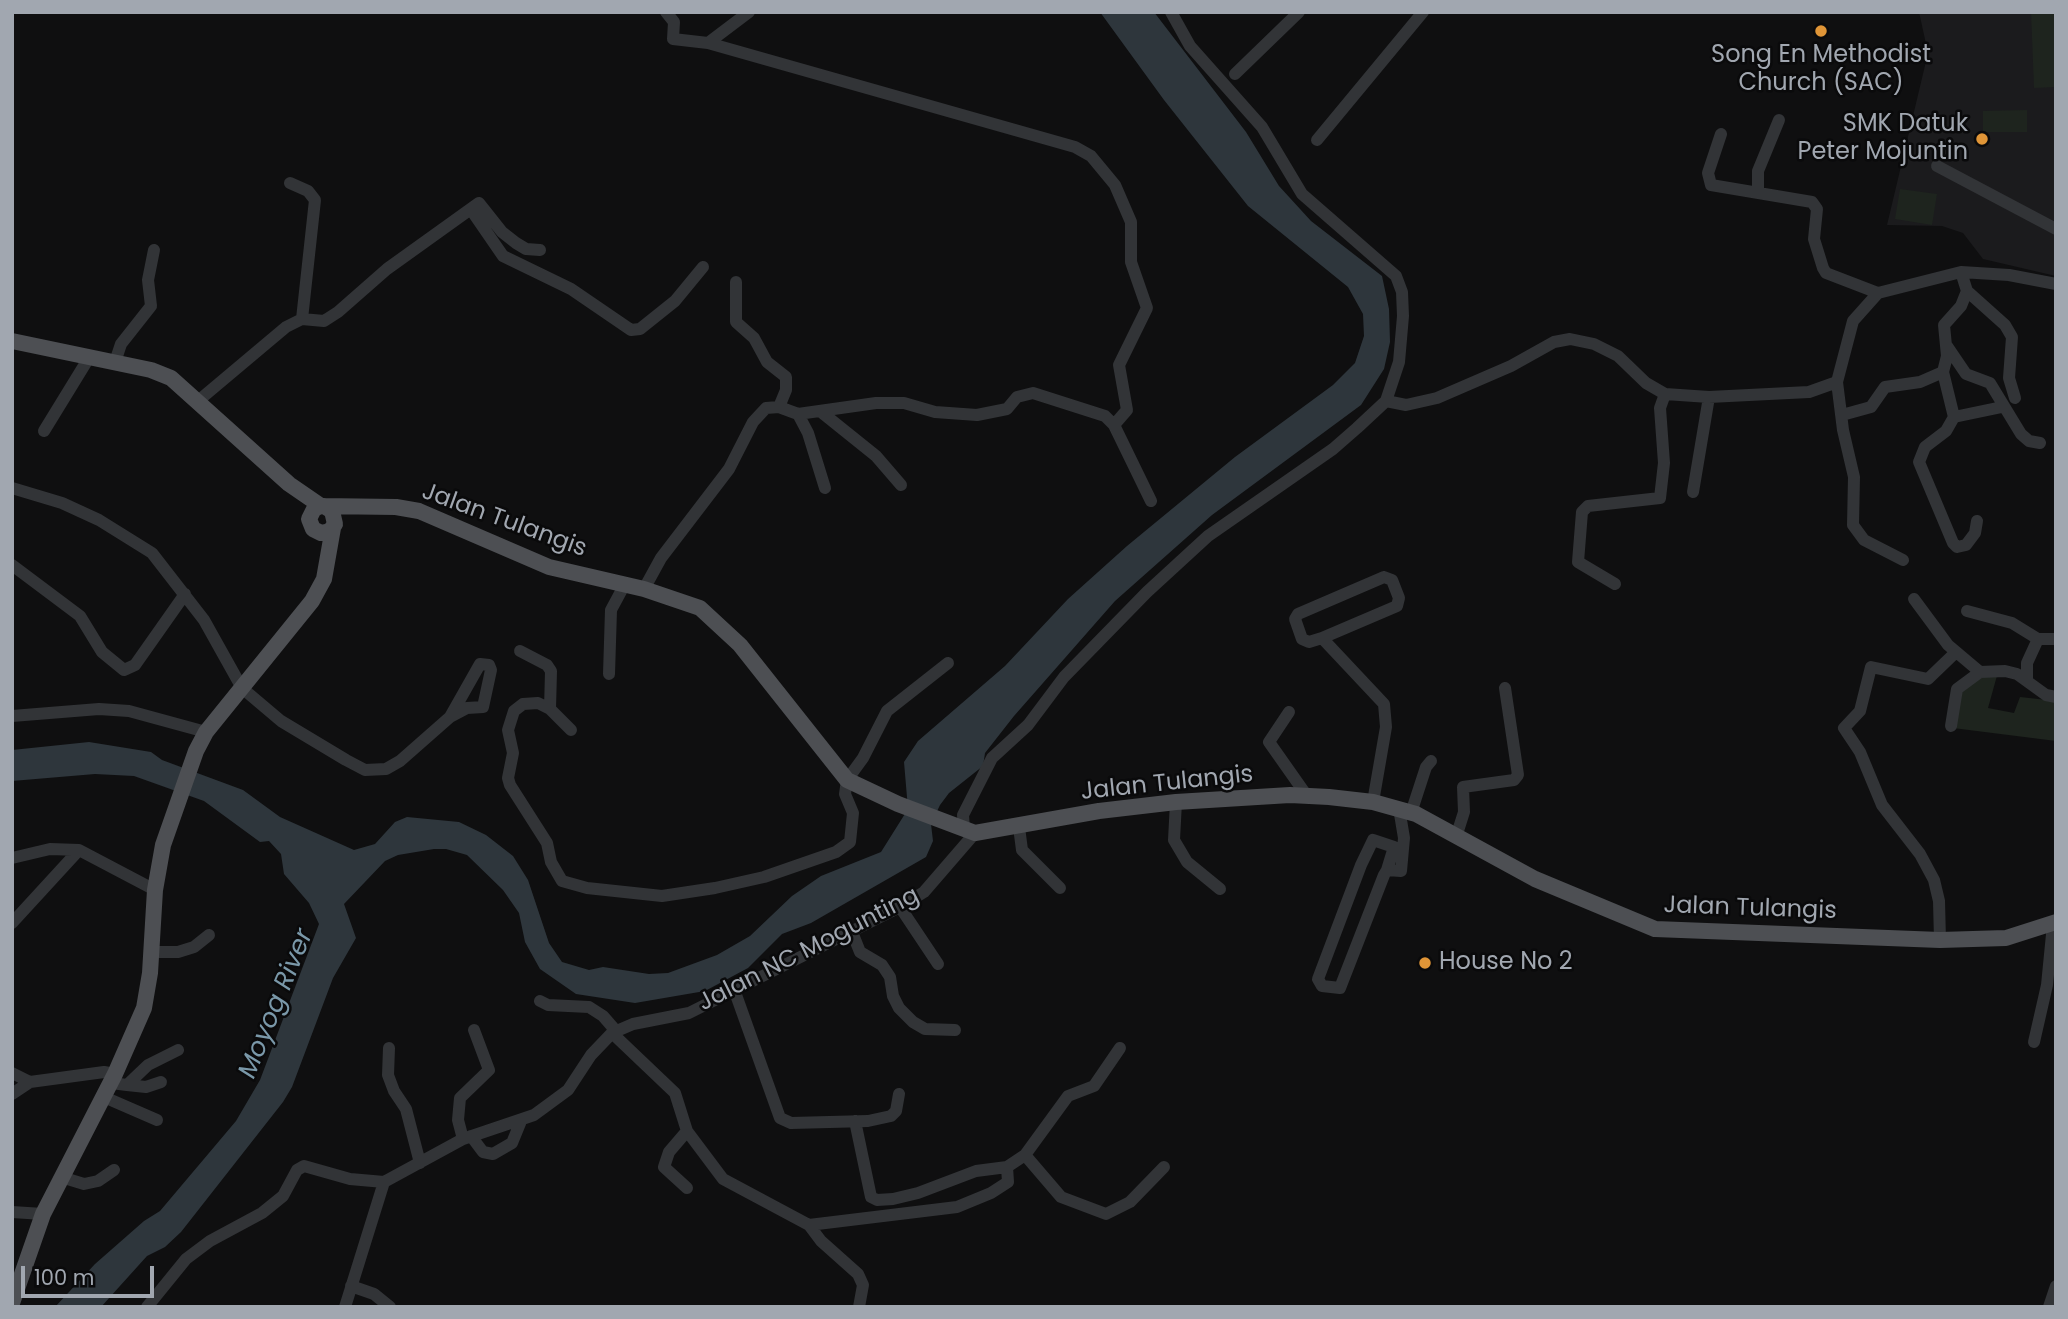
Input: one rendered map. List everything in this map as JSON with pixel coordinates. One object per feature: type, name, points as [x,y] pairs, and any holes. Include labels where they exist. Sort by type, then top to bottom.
[{"type":"main road","points":[[12,341],[90,356],[171,378],[318,509],[332,511],[334,526],[324,579],[312,601],[206,732],[197,751],[170,822],[155,890],[152,953],[144,1008],[114,1085],[43,1214],[12,1303]]},
{"type":"main road","name":"Jalan Tulangis","points":[[318,509],[396,507],[419,511],[549,567],[644,589],[700,608],[719,623],[847,780],[898,804],[969,831],[1018,827],[1099,811],[1176,802],[1307,796],[1373,802],[1409,812],[1457,834],[1535,879],[1582,901],[1655,929],[1940,940],[2006,938],[2054,923]]},
{"type":"main road","name":"Jalan Tulangis","points":[[334,526],[361,508]]},
{"type":"main road","points":[[318,509],[310,526],[317,532],[326,533],[334,526]]},
{"type":"main road","points":[[317,532],[324,579]]},
{"type":"street","points":[[666,12],[674,22],[673,39],[708,43],[1075,147],[1091,156],[1115,186],[1131,222],[1131,262],[1147,308],[1119,365],[1127,410],[1114,425]]},
{"type":"street","points":[[708,43],[749,12]]},
{"type":"street","points":[[969,831],[963,815],[992,758],[1028,725],[1064,677],[1147,592],[1208,536],[1334,449],[1385,401],[1402,345],[1402,292],[1396,276],[1301,194],[1262,127],[1190,46],[1171,12]]},
{"type":"street","points":[[1236,74],[1298,12]]},
{"type":"street","points":[[1317,140],[1423,12]]},
{"type":"street","points":[[1758,192],[1758,171],[1779,120]]},
{"type":"street","points":[[1721,134],[1708,180],[1716,187],[1812,202],[1816,209],[1814,239],[1826,273],[1878,293]]},
{"type":"street","points":[[1937,166],[2056,229]]},
{"type":"street","points":[[290,183],[308,191],[315,200],[302,319]]},
{"type":"street","points":[[198,401],[286,327],[302,319],[324,320],[338,312],[387,269],[480,203],[502,232],[516,243],[540,250]]},
{"type":"street","points":[[472,211],[503,256],[571,289],[631,330],[640,329],[675,301],[703,267]]},
{"type":"street","points":[[115,362],[123,341],[151,306],[148,280],[154,250]]},
{"type":"street","points":[[1961,272],[1967,291],[2004,324],[2012,337],[2009,378],[2015,398]]},
{"type":"street","points":[[1903,560],[1864,540],[1853,525],[1854,477],[1839,397],[1853,321],[1878,293],[1961,272],[2009,275],[2056,284]]},
{"type":"street","points":[[736,282],[739,291],[736,322],[754,338],[767,362],[786,377],[786,390],[779,407]]},
{"type":"street","points":[[1967,291],[1961,306],[1944,325],[1947,362],[1943,372],[1954,417],[1946,431],[1925,447],[1919,462],[1957,547],[1966,545],[1975,533],[1978,521]]},
{"type":"street","points":[[1385,401],[1406,405],[1437,398],[1482,379],[1554,342],[1570,339],[1594,344],[1618,356],[1662,401],[1664,463],[1660,498],[1588,506],[1583,512],[1578,562],[1615,584]]},
{"type":"street","points":[[1947,345],[1965,374],[1990,383],[2021,434],[2028,441],[2040,443]]},
{"type":"street","points":[[44,432],[90,356]]},
{"type":"street","points":[[1662,401],[1708,403],[1790,395],[1839,397],[1871,407],[1885,387],[1920,382],[1943,372]]},
{"type":"street","points":[[644,589],[661,558],[729,469],[753,422],[766,408],[779,407],[798,414],[876,403],[904,403],[935,412],[986,414],[1007,409],[1017,397],[1033,393],[1099,412],[1114,425],[1151,501]]},
{"type":"street","points":[[1693,492],[1708,403]]},
{"type":"street","points":[[1954,417],[2003,407]]},
{"type":"street","points":[[820,411],[876,456],[901,485]]},
{"type":"street","points":[[798,414],[808,433],[825,488]]},
{"type":"street","points":[[12,488],[62,503],[130,536],[152,553],[204,620],[242,688],[281,721],[365,770],[386,769],[400,761],[464,703]]},
{"type":"street","points":[[12,565],[80,616],[102,652],[124,670],[135,665],[185,594]]},
{"type":"street","points":[[1384,577],[1392,580],[1399,598],[1397,606],[1322,638],[1309,642],[1302,639],[1296,616],[1384,577]]},
{"type":"street","points":[[609,674],[611,610],[625,584]]},
{"type":"street","points":[[1914,599],[1955,653],[1980,672]]},
{"type":"street","points":[[1968,611],[2012,622],[2038,639],[2056,639]]},
{"type":"street","points":[[1322,638],[1384,704],[1386,727],[1373,802]]},
{"type":"street","points":[[2027,680],[2027,663],[2038,639]]},
{"type":"street","points":[[520,651],[547,665],[551,671],[550,709]]},
{"type":"street","points":[[1940,940],[1939,901],[1934,880],[1920,854],[1882,805],[1860,752],[1844,728],[1860,711],[1871,667],[1928,680],[1955,653]]},
{"type":"street","points":[[571,730],[550,709],[538,703],[523,704],[509,718],[513,762],[508,778],[547,843],[551,862],[562,881],[587,888],[634,894],[675,894],[764,877],[836,852],[850,842],[853,813],[844,788],[847,780],[863,758],[887,711],[948,663]]},
{"type":"street","points":[[1951,726],[1957,689],[1980,672],[2005,671],[2056,697]]},
{"type":"street","points":[[1457,834],[1464,812],[1462,787],[1514,780],[1518,775],[1505,688]]},
{"type":"street","points":[[12,716],[99,709],[129,711],[206,732]]},
{"type":"street","points":[[1289,712],[1269,741],[1307,796]]},
{"type":"street","points":[[1387,870],[1401,871],[1409,812],[1426,767],[1431,761]]},
{"type":"street","points":[[1176,802],[1174,840],[1187,862],[1220,889]]},
{"type":"street","points":[[1018,827],[1022,850],[1060,888]]},
{"type":"street","name":"Jalan NC Mogunting","points":[[614,1032],[633,1024],[689,1013],[900,907],[925,892],[969,831]]},
{"type":"street","points":[[1373,840],[1394,847],[1387,870],[1340,988],[1322,986],[1318,979],[1373,840]]},
{"type":"street","points":[[12,858],[50,849],[79,849],[155,890]]},
{"type":"street","points":[[12,923],[79,849]]},
{"type":"street","points":[[900,907],[938,964]]},
{"type":"street","points":[[2034,1042],[2048,985],[2054,923]]},
{"type":"street","points":[[852,932],[860,952],[882,965],[890,977],[893,996],[899,1009],[925,1029],[955,1030]]},
{"type":"street","points":[[152,953],[178,952],[194,947],[209,935]]},
{"type":"street","points":[[735,992],[780,1118],[791,1123],[855,1121],[891,1116],[897,1111],[898,1094]]},
{"type":"street","points":[[540,1001],[548,1005],[589,1007],[603,1016],[614,1032],[675,1093],[687,1131],[723,1179],[809,1225],[821,1241],[858,1274],[863,1284],[859,1307]]},
{"type":"street","points":[[474,1030],[489,1070],[460,1098],[458,1120],[467,1137],[483,1152],[493,1154],[512,1143],[521,1121]]},
{"type":"street","points":[[147,1307],[186,1259],[210,1241],[262,1213],[283,1196],[297,1170],[304,1166],[350,1179],[384,1182],[467,1137],[521,1121],[568,1090],[591,1055],[614,1032]]},
{"type":"street","points":[[389,1048],[388,1075],[406,1110],[420,1163]]},
{"type":"street","points":[[855,1121],[870,1195],[875,1200],[918,1193],[976,1171],[1007,1167],[1025,1155],[1068,1097],[1094,1086],[1120,1048]]},
{"type":"street","points":[[114,1085],[178,1050]]},
{"type":"street","points":[[12,1094],[30,1082],[104,1072],[114,1085],[157,1120]]},
{"type":"street","points":[[12,1073],[30,1082]]},
{"type":"street","points":[[114,1085],[146,1087],[161,1082]]},
{"type":"street","points":[[687,1131],[669,1152],[664,1167],[687,1188]]},
{"type":"street","points":[[1025,1155],[1061,1197],[1106,1214],[1130,1202],[1164,1167]]},
{"type":"street","points":[[809,1225],[957,1207],[991,1193],[1007,1182],[1010,1173],[1007,1167]]},
{"type":"street","points":[[61,1177],[84,1184],[98,1181],[114,1170]]},
{"type":"street","points":[[345,1307],[384,1182]]},
{"type":"street","points":[[12,1213],[43,1214]]},
{"type":"street","points":[[351,1286],[374,1294],[390,1307]]},
{"type":"street","points":[[2049,1307],[2056,1286]]},
{"type":"shaded area","points":[[1100,12],[1154,12],[1246,132],[1279,186],[1311,221],[1382,276],[1389,309],[1390,342],[1384,369],[1361,405],[1212,515],[1115,601],[1014,716],[985,753],[983,766],[949,793],[940,805],[931,824],[933,841],[926,857],[811,923],[782,934],[748,968],[705,991],[635,1003],[576,994],[540,969],[525,942],[519,913],[503,890],[467,855],[446,849],[434,849],[398,855],[385,861],[344,904],[356,938],[333,978],[292,1087],[283,1102],[181,1232],[165,1247],[147,1256],[101,1307],[55,1307],[95,1264],[144,1221],[160,1211],[236,1121],[260,1080],[319,924],[309,903],[284,874],[281,854],[269,841],[260,842],[204,801],[134,776],[95,774],[12,781],[12,750],[89,742],[151,752],[162,760],[243,790],[280,817],[354,850],[375,844],[395,822],[407,817],[459,822],[486,835],[513,856],[528,880],[549,943],[562,962],[589,970],[603,967],[649,974],[668,973],[717,955],[750,936],[792,896],[821,876],[881,852],[908,809],[904,762],[918,741],[1005,666],[1068,599],[1127,546],[1235,457],[1333,385],[1355,363],[1364,336],[1363,314],[1348,287],[1248,206],[1164,100]]},
{"type":"shaded area","name":"SMK Datuk Peter Mojuntin","points":[[1919,12],[2056,12],[2056,276],[1983,259],[1963,233],[1942,226],[1887,225],[1928,53]]},
{"type":"shaded area","points":[[2031,12],[2056,12],[2056,87],[2034,88]]},
{"type":"shaded area","points":[[2027,110],[2027,132],[1983,132],[1983,111]]},
{"type":"shaded area","points":[[1900,189],[1937,194],[1932,225],[1895,219]]},
{"type":"shaded area","points":[[1998,672],[1988,708],[2014,713],[2020,697],[2056,701],[2056,741],[1953,728],[1955,702],[1970,681]]},
{"type":"place","name":"Song En Methodist Church (SAC)","points":[[1821,31]]},
{"type":"place","name":"SMK Datuk Peter Mojuntin","points":[[1982,139]]},
{"type":"place","name":"House No 2","points":[[1425,963]]},
{"type":"water label","name":"Moyog River","points":[[277,1004]]}]
